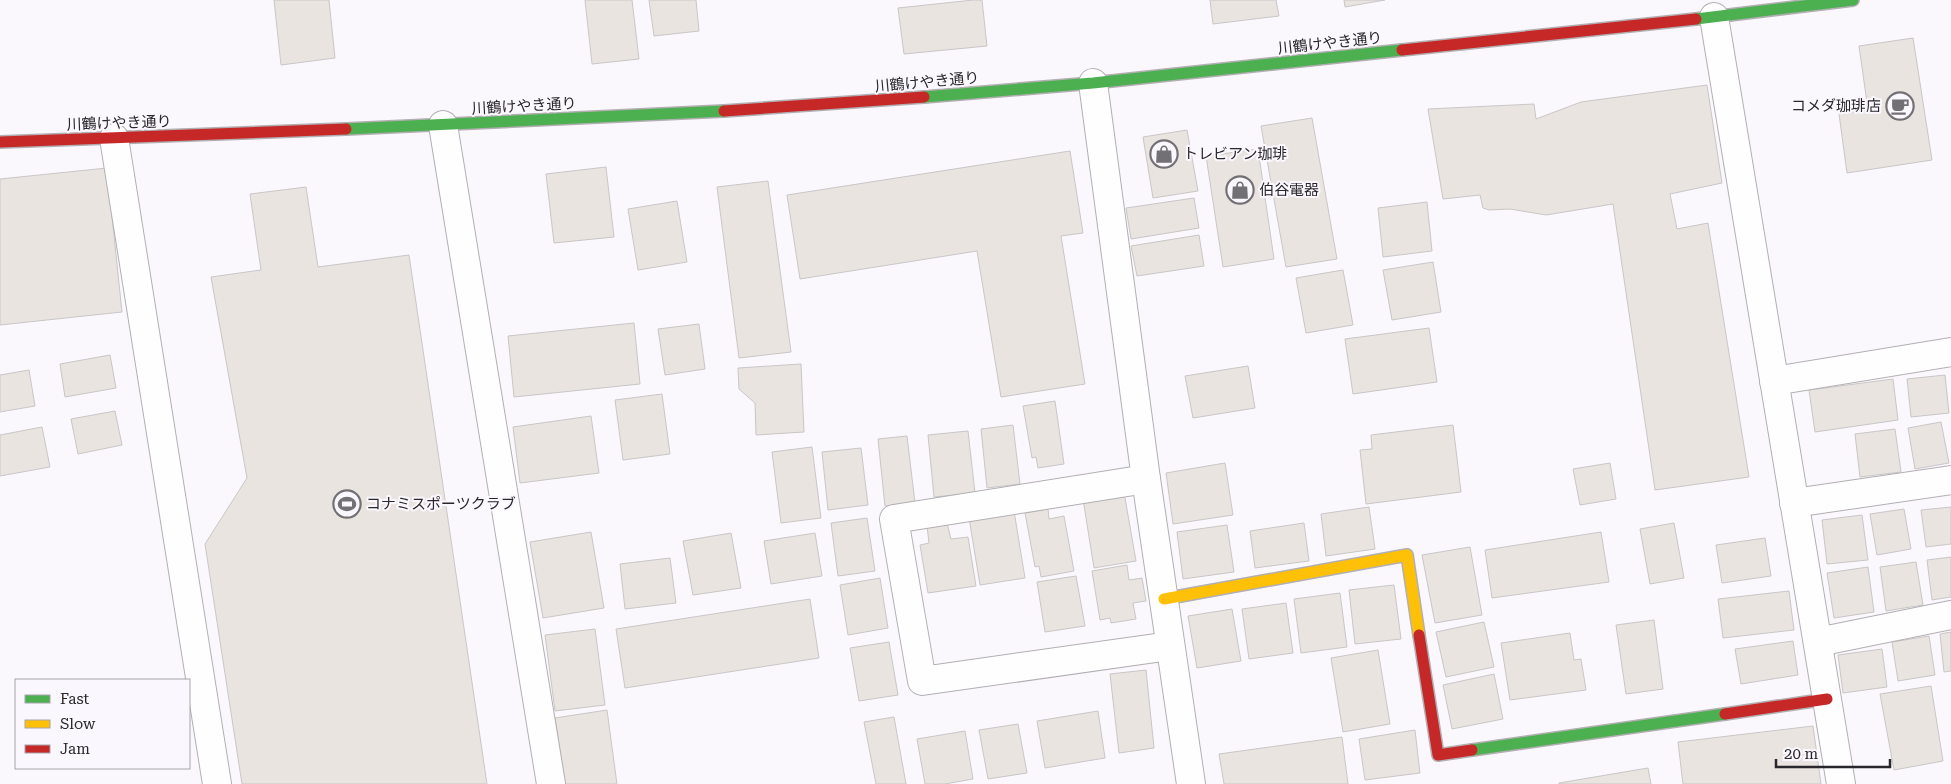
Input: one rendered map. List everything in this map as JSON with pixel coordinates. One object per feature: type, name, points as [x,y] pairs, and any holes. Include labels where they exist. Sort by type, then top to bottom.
[{"type":"street","name":"川鶴けやき通り","points":[[0,142],[443,125],[785,108],[1093,84],[1714,17],[1853,0]]},
{"type":"street","points":[[1714,17],[1841,784]]},
{"type":"street","points":[[1093,84],[1146,479],[1190,784]]},
{"type":"street","points":[[443,125],[551,784]]},
{"type":"street","points":[[114,138],[217,784]]},
{"type":"street","points":[[1774,381],[1951,352]]},
{"type":"street","points":[[1146,479],[894,519],[922,681],[1170,646]]},
{"type":"street","points":[[1794,504],[1951,480]]},
{"type":"street","points":[[1164,599],[1407,555],[1438,755],[1827,698]]},
{"type":"street","points":[[1818,642],[1951,615]]},
{"type":"building","points":[[274,0],[329,0],[335,58],[281,65]]},
{"type":"building","points":[[585,0],[632,0],[639,59],[592,64]]},
{"type":"building","points":[[649,0],[696,0],[699,31],[654,36]]},
{"type":"building","points":[[982,0],[987,46],[904,54],[898,8]]},
{"type":"building","points":[[1210,0],[1276,0],[1279,16],[1213,24]]},
{"type":"building","points":[[1344,0],[1385,0],[1345,7]]},
{"type":"building","points":[[1913,38],[1932,160],[1847,173],[1839,114],[1868,110],[1859,46]]},
{"type":"building","points":[[1707,85],[1722,183],[1670,194],[1677,229],[1708,223],[1749,477],[1655,490],[1613,204],[1546,215],[1510,209],[1489,210],[1483,208],[1480,195],[1443,199],[1428,109],[1534,104],[1536,119],[1581,102]]},
{"type":"building","points":[[1312,118],[1337,259],[1286,267],[1261,126]]},
{"type":"building","points":[[1187,130],[1198,191],[1153,198],[1143,137]]},
{"type":"building","points":[[1258,149],[1274,259],[1223,267],[1206,156]]},
{"type":"building","points":[[1070,151],[1083,233],[1061,236],[1085,384],[1001,397],[977,251],[800,279],[787,195]]},
{"type":"building","points":[[606,167],[614,237],[554,243],[546,174]]},
{"type":"building","points":[[107,168],[122,312],[0,325],[0,179]]},
{"type":"building","points":[[768,181],[791,352],[739,358],[717,187]]},
{"type":"building","points":[[306,187],[318,267],[409,255],[487,784],[242,784],[205,544],[247,478],[211,277],[261,270],[250,194]]},
{"type":"building","points":[[1194,198],[1199,228],[1131,239],[1126,208]]},
{"type":"building","points":[[677,201],[687,262],[638,270],[628,209]]},
{"type":"building","points":[[1427,202],[1432,251],[1383,257],[1378,208]]},
{"type":"building","points":[[1199,235],[1204,266],[1137,276],[1131,246]]},
{"type":"building","points":[[1433,262],[1441,312],[1392,320],[1383,270]]},
{"type":"building","points":[[1343,270],[1353,325],[1306,333],[1296,278]]},
{"type":"building","points":[[634,323],[640,384],[514,397],[508,336]]},
{"type":"building","points":[[699,324],[705,369],[665,375],[658,329]]},
{"type":"building","points":[[1429,328],[1437,382],[1353,394],[1345,339]]},
{"type":"building","points":[[110,355],[116,388],[65,397],[60,364]]},
{"type":"building","points":[[801,364],[804,432],[756,435],[755,403],[739,389],[738,368]]},
{"type":"building","points":[[1248,366],[1255,408],[1193,418],[1185,376]]},
{"type":"building","points":[[29,370],[35,406],[0,412],[0,375]]},
{"type":"building","points":[[1945,375],[1949,413],[1911,417],[1907,379]]},
{"type":"building","points":[[1893,379],[1898,420],[1815,432],[1809,390]]},
{"type":"building","points":[[662,394],[670,454],[623,460],[615,400]]},
{"type":"building","points":[[1055,401],[1064,464],[1038,468],[1036,457],[1032,458],[1023,406]]},
{"type":"building","points":[[115,411],[122,445],[78,454],[71,419]]},
{"type":"building","points":[[591,416],[599,473],[520,483],[513,427]]},
{"type":"building","points":[[1941,422],[1949,463],[1915,469],[1908,428]]},
{"type":"building","points":[[1013,425],[1020,484],[987,488],[981,429]]},
{"type":"building","points":[[1453,425],[1461,492],[1366,504],[1360,450],[1372,449],[1371,435]]},
{"type":"building","points":[[42,427],[50,467],[0,476],[0,435]]},
{"type":"building","points":[[1895,429],[1901,472],[1860,477],[1855,434]]},
{"type":"building","points":[[968,431],[975,493],[934,497],[928,435]]},
{"type":"building","points":[[907,436],[915,503],[885,506],[878,439]]},
{"type":"building","points":[[812,447],[821,518],[781,523],[772,452]]},
{"type":"building","points":[[861,448],[868,505],[828,510],[822,452]]},
{"type":"building","points":[[1225,463],[1233,515],[1173,524],[1166,473]]},
{"type":"building","points":[[1610,463],[1616,499],[1580,505],[1573,469]]},
{"type":"building","points":[[1124,492],[1136,561],[1094,568],[1083,499]]},
{"type":"building","points":[[1369,507],[1375,549],[1326,556],[1321,514]]},
{"type":"building","points":[[1951,507],[1951,544],[1926,547],[1921,510]]},
{"type":"building","points":[[1048,509],[1049,519],[1064,516],[1074,571],[1041,577],[1039,566],[1035,567],[1025,513]]},
{"type":"building","points":[[1904,509],[1911,549],[1877,555],[1870,514]]},
{"type":"building","points":[[1014,511],[1025,578],[980,585],[969,518]]},
{"type":"building","points":[[1862,515],[1868,560],[1827,564],[1822,520]]},
{"type":"building","points":[[867,518],[875,571],[838,576],[831,523]]},
{"type":"building","points":[[947,523],[951,539],[968,537],[976,586],[928,593],[920,545],[929,543],[927,526]]},
{"type":"building","points":[[1304,523],[1309,561],[1255,568],[1250,531]]},
{"type":"building","points":[[1674,523],[1684,578],[1650,584],[1640,529]]},
{"type":"building","points":[[1227,525],[1234,572],[1183,579],[1177,532]]},
{"type":"building","points":[[591,532],[604,608],[543,618],[530,542]]},
{"type":"building","points":[[1601,532],[1609,582],[1492,598],[1485,550]]},
{"type":"building","points":[[731,533],[741,588],[693,595],[683,541]]},
{"type":"building","points":[[815,533],[822,576],[771,584],[764,541]]},
{"type":"building","points":[[1765,538],[1771,576],[1722,583],[1716,545]]},
{"type":"building","points":[[1470,547],[1482,615],[1435,623],[1422,555]]},
{"type":"building","points":[[1951,557],[1951,597],[1932,600],[1927,560]]},
{"type":"building","points":[[670,558],[676,603],[625,609],[620,564]]},
{"type":"building","points":[[1916,562],[1923,605],[1886,611],[1880,567]]},
{"type":"building","points":[[1127,565],[1129,580],[1142,578],[1146,601],[1133,603],[1136,619],[1111,623],[1110,618],[1100,620],[1092,571]]},
{"type":"building","points":[[1868,567],[1874,612],[1834,618],[1827,573]]},
{"type":"building","points":[[1076,576],[1085,626],[1045,632],[1037,582]]},
{"type":"building","points":[[880,578],[888,628],[848,635],[840,585]]},
{"type":"building","points":[[1394,585],[1401,639],[1355,644],[1349,590]]},
{"type":"building","points":[[1789,591],[1794,630],[1723,638],[1718,599]]},
{"type":"building","points":[[1340,593],[1347,647],[1301,653],[1294,599]]},
{"type":"building","points":[[810,599],[819,658],[625,688],[616,629]]},
{"type":"building","points":[[1286,603],[1293,653],[1249,659],[1242,609]]},
{"type":"building","points":[[1232,609],[1241,661],[1197,668],[1188,616]]},
{"type":"building","points":[[1654,620],[1663,689],[1626,694],[1616,625]]},
{"type":"building","points":[[1484,622],[1494,667],[1446,677],[1436,632]]},
{"type":"building","points":[[595,629],[605,705],[555,711],[545,635]]},
{"type":"building","points":[[1951,632],[1951,671],[1944,672],[1940,634]]},
{"type":"building","points":[[1570,633],[1574,660],[1581,659],[1586,690],[1510,700],[1501,643]]},
{"type":"building","points":[[1929,636],[1935,675],[1898,681],[1892,642]]},
{"type":"building","points":[[1793,641],[1798,675],[1741,684],[1735,649]]},
{"type":"building","points":[[889,642],[898,695],[859,701],[850,648]]},
{"type":"building","points":[[1882,649],[1887,687],[1843,693],[1838,655]]},
{"type":"building","points":[[1378,650],[1390,724],[1343,732],[1331,658]]},
{"type":"building","points":[[1146,670],[1154,748],[1119,753],[1110,674]]},
{"type":"building","points":[[1494,674],[1503,719],[1452,729],[1443,685]]},
{"type":"building","points":[[1931,686],[1943,761],[1894,770],[1880,694]]},
{"type":"building","points":[[607,710],[617,784],[565,784],[555,718]]},
{"type":"building","points":[[1098,711],[1105,758],[1045,768],[1037,721]]},
{"type":"building","points":[[894,717],[906,784],[876,784],[864,722]]},
{"type":"building","points":[[1018,724],[1027,773],[988,779],[979,730]]},
{"type":"building","points":[[1813,726],[1821,784],[1683,784],[1678,742]]},
{"type":"building","points":[[1415,730],[1420,773],[1365,780],[1359,739]]},
{"type":"building","points":[[965,731],[973,779],[945,784],[925,784],[917,739]]},
{"type":"building","points":[[1342,737],[1348,784],[1224,784],[1219,754]]},
{"type":"building","points":[[1648,768],[1651,784],[1559,784],[1559,783]]},
{"type":"traffic: fast","points":[[1696,19],[1853,0]]},
{"type":"traffic: fast","points":[[924,97],[1093,83],[1402,50]]},
{"type":"traffic: fast","points":[[346,129],[724,111]]},
{"type":"traffic: fast","points":[[1472,750],[1725,714]]},
{"type":"traffic: slow","points":[[1164,599],[1407,555],[1419,635]]},
{"type":"traffic: jam","points":[[1402,50],[1696,19]]},
{"type":"traffic: jam","points":[[724,111],[924,97]]},
{"type":"traffic: jam","points":[[0,142],[346,129]]},
{"type":"traffic: jam","points":[[1419,635],[1438,755],[1472,750]]},
{"type":"traffic: jam","points":[[1725,714],[1827,699]]},
{"type":"place","name":"コメダ珈琲店","points":[[1900,106]]},
{"type":"place","name":"トレビアン珈琲","points":[[1164,154]]},
{"type":"place","name":"伯谷電器","points":[[1240,190]]},
{"type":"place","name":"コナミスポーツクラブ","points":[[347,504]]}]
